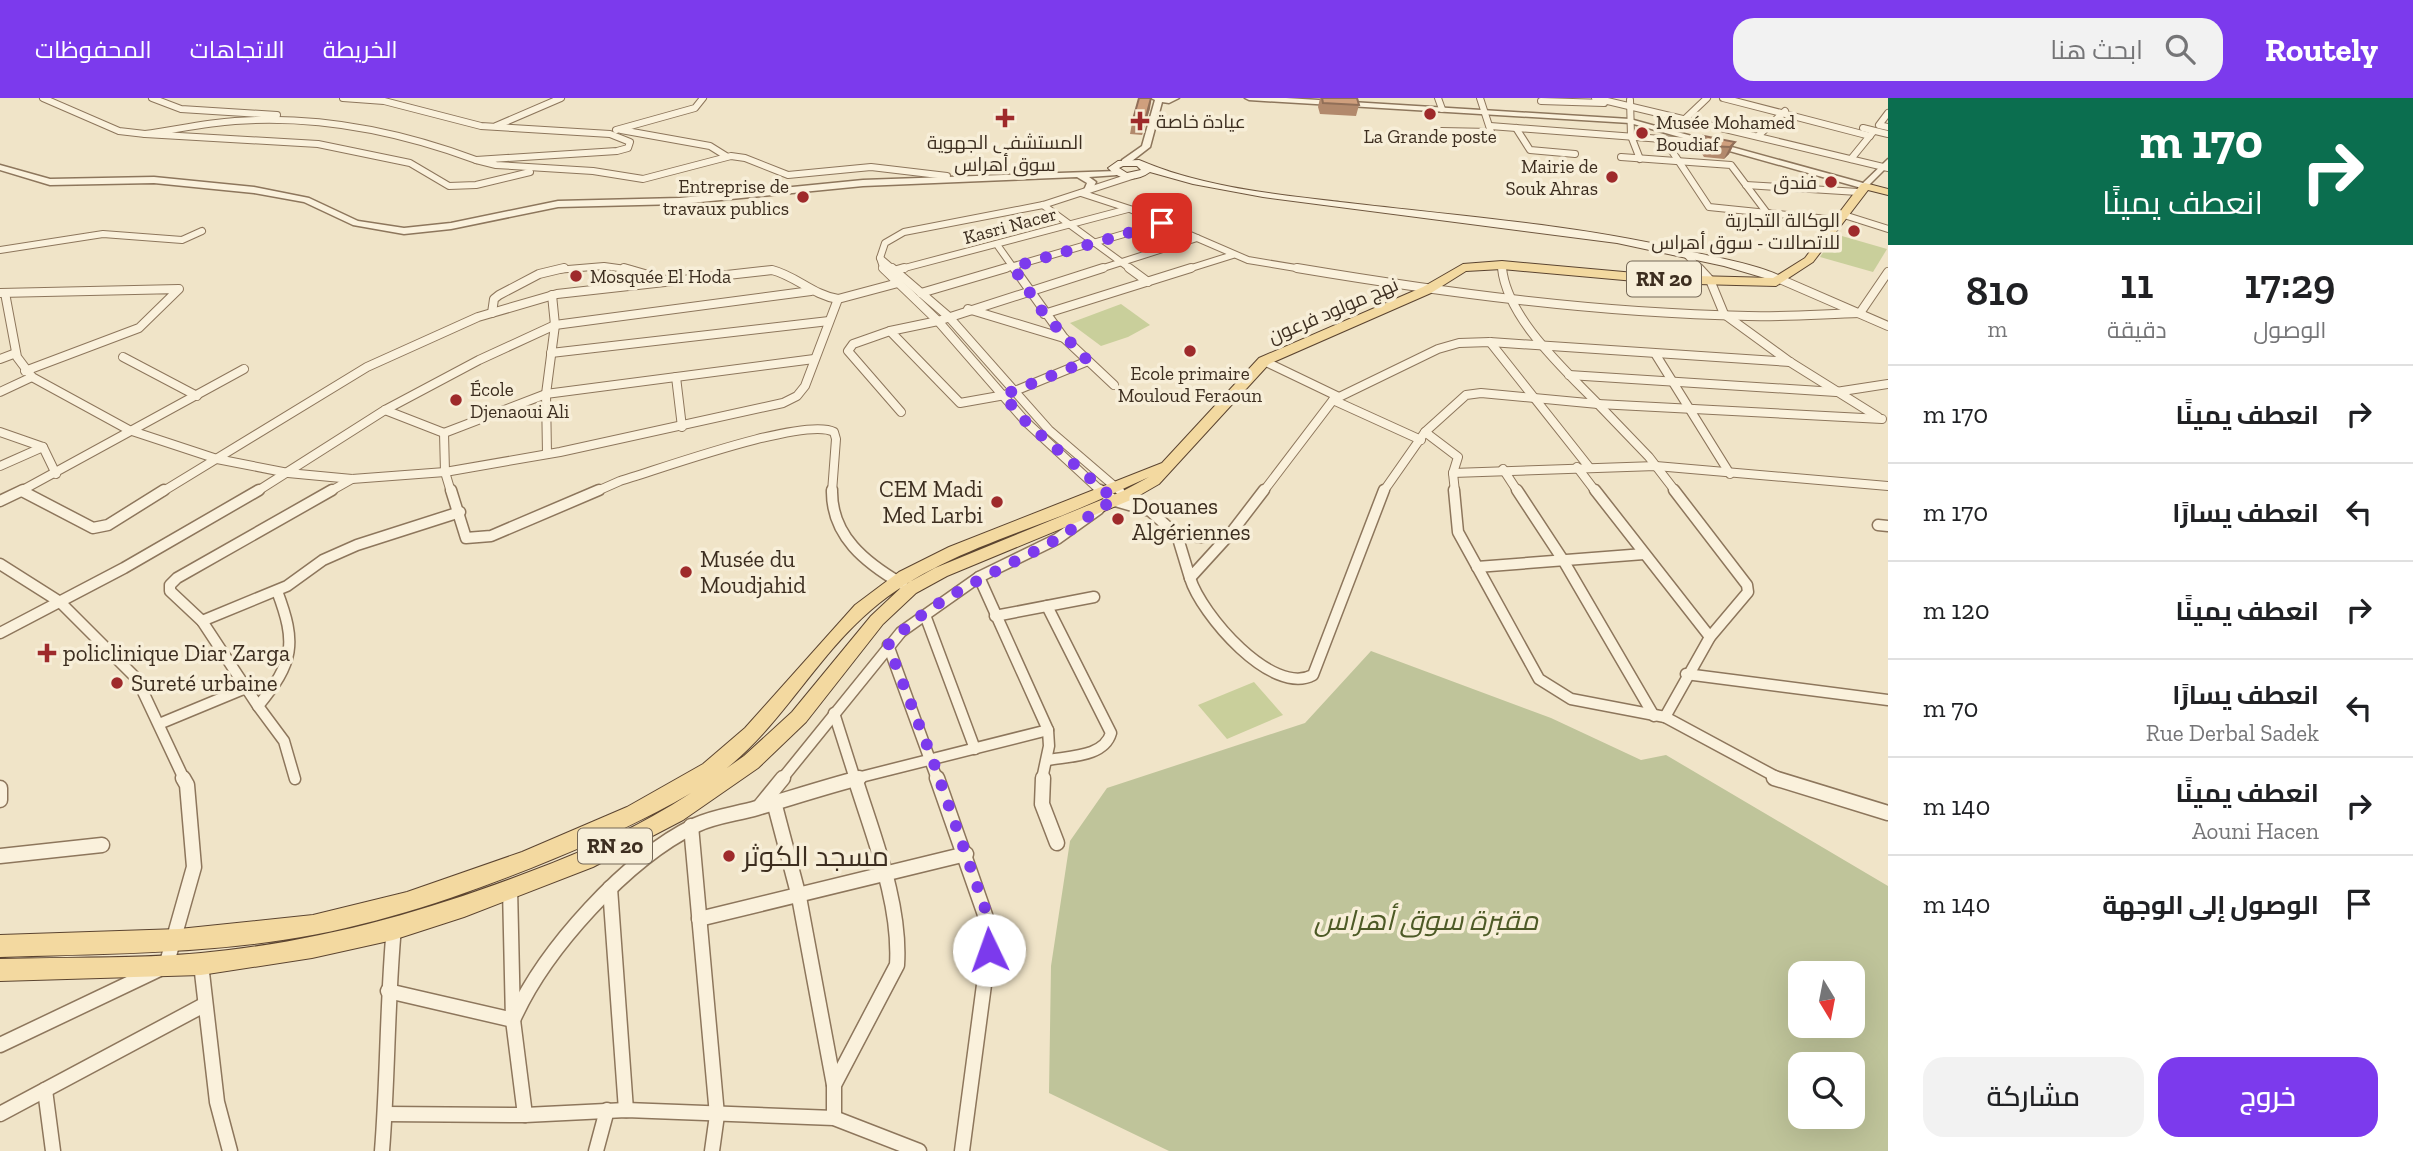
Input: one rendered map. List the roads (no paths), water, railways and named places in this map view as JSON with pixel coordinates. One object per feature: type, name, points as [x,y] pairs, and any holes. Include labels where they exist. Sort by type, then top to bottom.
[{"type":"main road","points":[[1119,168],[1280,201],[1685,253],[1728,262],[1782,280],[1809,260],[1862,189],[1888,192]]},
{"type":"main road","points":[[1119,168],[1142,171]]},
{"type":"main road","name":"RN 20","points":[[1427,290],[1463,268],[1502,265],[1657,279],[1782,280]]},
{"type":"main road","name":"نهج مولود فرعون","points":[[1116,498],[1154,481],[1264,361],[1427,290]]},
{"type":"main road","name":"RN 20","points":[[0,946],[176,939],[281,928],[354,916],[464,885],[584,837],[657,803],[711,769],[763,724],[861,609],[903,585],[941,572],[1116,498]]},
{"type":"main road","name":"RN 20","points":[[0,970],[201,964],[312,947],[393,930],[585,860],[676,814],[716,789],[799,717],[903,585]]},
{"type":"street","points":[[43,98],[119,131],[318,144],[410,163],[449,186],[477,185],[547,170]]},
{"type":"street","points":[[154,98],[193,111],[252,112],[404,135],[476,160],[547,170],[593,171],[648,179],[726,156],[745,158],[774,172],[788,175],[871,167],[948,177],[1076,174],[1119,168]]},
{"type":"street","points":[[343,98],[384,102],[494,127],[610,134],[626,138],[629,146],[623,150],[590,154],[476,160]]},
{"type":"street","points":[[494,127],[561,98]]},
{"type":"street","points":[[610,134],[695,108],[703,98]]},
{"type":"street","points":[[1249,98],[1630,121],[1744,151],[1862,189]]},
{"type":"street","points":[[1438,98],[1442,108]]},
{"type":"street","points":[[1441,131],[1491,132],[1480,98]]},
{"type":"street","points":[[1595,98],[1611,102]]},
{"type":"street","points":[[1685,119],[1707,98]]},
{"type":"street","points":[[1723,98],[1873,133],[1888,134]]},
{"type":"street","points":[[1087,191],[1146,148],[1157,99],[1174,99],[1164,120]]},
{"type":"street","points":[[1540,99],[1550,116]]},
{"type":"street","points":[[1540,99],[1630,102],[1685,119],[1760,134],[1851,159],[1886,165]]},
{"type":"street","points":[[1630,102],[1631,136],[1640,159]]},
{"type":"street","points":[[1760,134],[1784,112]]},
{"type":"street","points":[[1888,113],[1879,125],[1888,127]]},
{"type":"street","points":[[145,134],[236,121],[315,120]]},
{"type":"street","points":[[1490,126],[1716,144]]},
{"type":"street","points":[[1516,128],[1530,150],[1576,154]]},
{"type":"street","points":[[618,130],[651,138],[685,140],[710,146],[726,156]]},
{"type":"street","points":[[1851,159],[1873,133]]},
{"type":"street","points":[[1664,139],[1706,205],[1767,213],[1841,217],[1888,229]]},
{"type":"street","points":[[1155,151],[1142,171],[1087,191],[1043,205],[904,232],[885,243],[880,258],[883,269],[938,321],[1026,422],[1116,498],[1150,511],[1177,535],[1194,593],[1221,626],[1277,676],[1290,681],[1303,681],[1313,675],[1318,666],[1384,489],[1423,436],[1468,394],[1885,421]]},
{"type":"street","points":[[1731,165],[1744,151]]},
{"type":"street","points":[[1620,157],[1731,165],[1767,213]]},
{"type":"street","points":[[1746,185],[1862,189],[1886,165]]},
{"type":"street","points":[[0,167],[50,182],[154,180],[286,195],[321,206],[356,223],[404,230],[451,226],[558,204],[680,201],[863,183],[1119,168]]},
{"type":"street","points":[[1076,174],[1092,182],[1087,191]]},
{"type":"street","points":[[1087,191],[1248,260],[1427,290],[1512,300],[1724,314],[1803,316],[1860,313]]},
{"type":"street","points":[[1043,205],[1148,282]]},
{"type":"street","name":"Kasri Nacer","points":[[897,270],[998,246],[1130,209]]},
{"type":"street","points":[[921,293],[1162,223]]},
{"type":"street","points":[[0,250],[103,234],[182,240],[202,231]]},
{"type":"street","points":[[901,412],[848,351],[853,344],[890,331],[938,321],[1029,289],[1197,238]]},
{"type":"street","points":[[998,246],[1044,314],[1064,338],[1114,385]]},
{"type":"street","points":[[1685,253],[1710,280],[1724,314],[1790,362],[1885,421]]},
{"type":"street","points":[[1044,314],[1233,255]]},
{"type":"street","points":[[880,258],[948,317],[1049,430],[1116,498]]},
{"type":"street","points":[[1502,265],[1504,286],[1542,346],[1600,404],[1656,466],[1747,585],[1748,592],[1710,637],[1659,716]]},
{"type":"street","points":[[492,313],[494,299],[499,295],[557,267],[617,266],[671,282]]},
{"type":"street","points":[[22,491],[99,528],[217,459],[283,413],[391,353],[492,313],[552,295],[776,270],[811,291],[838,299],[898,283]]},
{"type":"street","points":[[1860,313],[1888,272]]},
{"type":"street","points":[[1782,280],[1888,326]]},
{"type":"street","points":[[0,392],[29,374],[139,328],[179,289],[2,293],[16,353],[29,374],[129,430],[217,459],[288,473],[352,479],[445,472],[682,427],[794,399],[804,387],[829,321],[837,310],[838,299]]},
{"type":"street","points":[[0,633],[288,473],[386,410],[479,360],[555,326],[811,291]]},
{"type":"street","points":[[547,454],[546,394],[555,326],[552,295]]},
{"type":"street","points":[[968,309],[1064,338]]},
{"type":"street","points":[[551,353],[829,321]]},
{"type":"street","points":[[890,331],[956,402],[967,405],[1003,395],[1088,361]]},
{"type":"street","points":[[1190,578],[1231,533],[1336,398],[1438,349],[1460,342],[1490,342],[1790,362]]},
{"type":"street","points":[[1490,342],[1644,554],[1710,637]]},
{"type":"street","points":[[0,359],[16,353]]},
{"type":"street","points":[[1656,355],[1730,474]]},
{"type":"street","points":[[123,357],[197,396]]},
{"type":"street","points":[[386,410],[444,433],[546,394],[814,359]]},
{"type":"street","points":[[1264,361],[1457,454],[1453,473],[1458,532],[1532,669],[1546,685],[1571,699],[1659,716],[1769,776],[1888,813]]},
{"type":"street","points":[[0,501],[56,474],[129,430],[244,369]]},
{"type":"street","points":[[1569,375],[1836,392],[1888,384]]},
{"type":"street","points":[[676,377],[682,427]]},
{"type":"street","points":[[444,433],[445,472],[460,512],[466,538],[481,539],[620,481],[791,430],[825,426],[834,432],[836,439],[832,505],[838,525],[844,537],[875,569],[903,585]]},
{"type":"street","points":[[0,432],[43,447],[56,474]]},
{"type":"street","points":[[0,466],[43,447]]},
{"type":"street","points":[[1453,473],[1656,466],[1888,486]]},
{"type":"street","points":[[1503,470],[1563,560],[1659,716]]},
{"type":"street","points":[[295,780],[284,741],[202,621],[170,591],[170,586],[177,578],[352,479]]},
{"type":"street","points":[[760,808],[888,645],[979,577],[1057,539],[1116,498]]},
{"type":"street","points":[[202,621],[277,591],[323,560],[460,512]]},
{"type":"street","points":[[1177,535],[1201,537],[1231,533]]},
{"type":"street","points":[[1477,567],[1644,554]]},
{"type":"street","points":[[0,564],[60,602],[137,678],[187,785],[194,867],[176,939],[166,966],[0,1045]]},
{"type":"street","points":[[979,577],[1048,730],[1051,742],[1041,788],[1042,800],[1056,843]]},
{"type":"street","points":[[258,706],[277,682],[292,647],[293,632],[277,591]]},
{"type":"street","points":[[995,616],[1094,597]]},
{"type":"street","points":[[1047,606],[1111,733],[1108,743],[1096,751],[1048,760]]},
{"type":"street","points":[[925,615],[975,749]]},
{"type":"street","points":[[888,645],[932,758],[991,932],[962,1151]]},
{"type":"street","points":[[1686,674],[1888,700]]},
{"type":"street","points":[[159,724],[246,688]]},
{"type":"street","points":[[834,713],[900,938],[900,957],[834,1085]]},
{"type":"street","points":[[513,1020],[520,996],[535,974],[610,888],[691,826],[760,808],[854,778],[1048,730]]},
{"type":"street","points":[[0,788],[0,800]]},
{"type":"street","points":[[774,802],[799,897],[834,1085],[834,1118]]},
{"type":"street","points":[[691,826],[718,1115],[712,1151]]},
{"type":"street","points":[[0,856],[102,845]]},
{"type":"street","points":[[699,919],[799,897],[966,854]]},
{"type":"street","points":[[510,888],[513,1020],[525,1115]]},
{"type":"street","points":[[610,888],[626,1110]]},
{"type":"street","points":[[382,1151],[389,1058],[388,992],[396,905]]},
{"type":"street","points":[[201,964],[217,1102],[230,1151]]},
{"type":"street","points":[[388,992],[513,1020]]},
{"type":"street","points":[[0,1114],[204,1004]]},
{"type":"street","points":[[45,1090],[53,1151]]},
{"type":"street","points":[[596,1151],[607,1110]]},
{"type":"street","points":[[385,1114],[525,1115],[626,1110],[834,1118],[919,1151]]},
{"type":"place","name":"La Grande poste","points":[[1430,114]]},
{"type":"place","name":"المستشفى الجهوية سوق أهراس","points":[[1005,118]]},
{"type":"place","name":"عيادة خاصة","points":[[1140,121]]},
{"type":"place","name":"Musée Mohamed Boudiaf","points":[[1642,133]]},
{"type":"place","name":"Mairie de Souk Ahras","points":[[1612,177]]},
{"type":"place","name":"فندق","points":[[1831,182]]},
{"type":"place","name":"Entreprise de travaux publics","points":[[803,197]]},
{"type":"place","name":"الوكالة التجارية للاتصالات - سوق أهراس","points":[[1854,231]]},
{"type":"place","name":"Mosquée El Hoda","points":[[576,276]]},
{"type":"place","name":"Ecole primaire Mouloud Feraoun","points":[[1190,351]]},
{"type":"place","name":"École Djenaoui Ali","points":[[456,400]]},
{"type":"place","name":"CEM Madi Med Larbi","points":[[997,502]]},
{"type":"place","name":"Douanes Algériennes","points":[[1118,519]]},
{"type":"place","name":"Musée du Moudjahid","points":[[686,572]]},
{"type":"place","name":"policlinique Diar Zarga","points":[[47,653]]},
{"type":"place","name":"Sureté urbaine","points":[[117,683]]},
{"type":"place","name":"مسجد الكوثر","points":[[729,856]]},
{"type":"park label","name":"مقبرة سوق أهراس","points":[[1426,920]]}]
